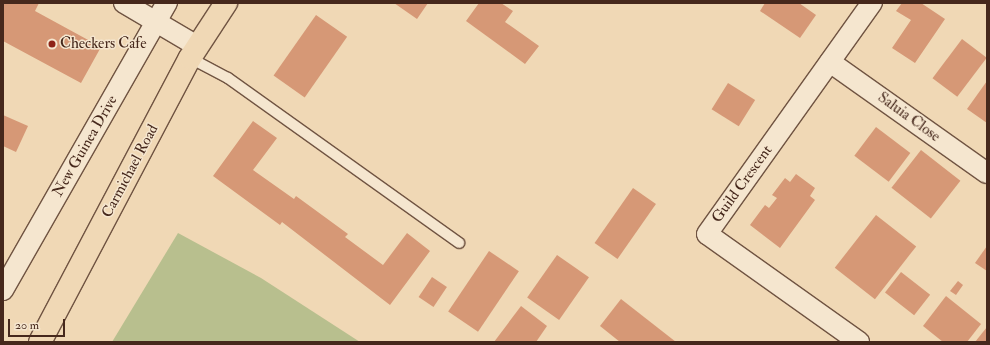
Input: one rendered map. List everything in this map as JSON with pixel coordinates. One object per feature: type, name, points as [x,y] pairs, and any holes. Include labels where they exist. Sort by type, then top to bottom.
[{"type":"main road","name":"Carmichael Road","points":[[40,342],[194,52],[226,3]]},
{"type":"street","points":[[124,3],[156,21],[194,52]]},
{"type":"street","name":"New Guinea Drive","points":[[3,290],[167,3]]},
{"type":"street","name":"Guild Crescent","points":[[859,342],[707,234],[872,3]]},
{"type":"street","name":"Saluia Close","points":[[830,62],[987,173]]},
{"type":"lane","points":[[194,52],[458,243]]},
{"type":"green space","points":[[178,233],[261,278],[360,342],[112,342]]},
{"type":"building","name":"Checkers Cafe","points":[[3,3],[39,3],[35,11],[101,47],[81,83],[3,41]]},
{"type":"building","points":[[394,3],[428,3],[417,19]]},
{"type":"building","points":[[479,3],[501,3],[513,11],[505,22],[539,46],[525,64],[466,21]]},
{"type":"building","points":[[765,3],[799,3],[816,15],[800,38],[760,11]]},
{"type":"building","points":[[902,3],[921,3],[945,19],[915,63],[892,48],[911,20],[896,11]]},
{"type":"building","points":[[316,15],[347,37],[305,97],[274,76]]},
{"type":"building","points":[[962,39],[987,58],[957,97],[933,78]]},
{"type":"building","points":[[987,81],[987,123],[967,109]]},
{"type":"building","points":[[728,83],[755,100],[739,126],[712,109]]},
{"type":"building","points":[[3,115],[28,126],[16,152],[3,146]]},
{"type":"building","points":[[253,121],[277,138],[253,170],[294,199],[296,196],[348,234],[345,237],[383,265],[407,233],[430,251],[390,305],[282,222],[280,225],[213,176]]},
{"type":"building","points":[[876,127],[910,153],[889,182],[854,156]]},
{"type":"building","points":[[921,150],[960,181],[931,219],[891,188]]},
{"type":"building","points":[[796,174],[815,188],[810,196],[815,200],[780,248],[750,225],[765,205],[769,208],[777,198],[772,195],[785,178],[790,182]]},
{"type":"building","points":[[633,188],[656,204],[618,259],[595,243]]},
{"type":"building","points":[[876,215],[916,246],[875,299],[835,268]]},
{"type":"building","points":[[987,246],[987,271],[975,263]]},
{"type":"building","points":[[489,251],[519,271],[478,332],[448,312]]},
{"type":"building","points":[[557,255],[589,277],[559,320],[527,298]]},
{"type":"building","points":[[901,272],[930,295],[914,315],[885,292]]},
{"type":"building","points":[[432,277],[447,287],[434,307],[419,297]]},
{"type":"building","points":[[958,281],[963,285],[956,295],[950,291]]},
{"type":"building","points":[[946,296],[981,324],[967,342],[943,342],[923,326]]},
{"type":"building","points":[[621,299],[676,342],[620,342],[600,326]]},
{"type":"building","points":[[521,306],[547,326],[536,342],[494,342]]},
{"type":"building","points":[[987,327],[987,342],[975,342]]},
{"type":"place","name":"Checkers Cafe","points":[[52,44]]}]
